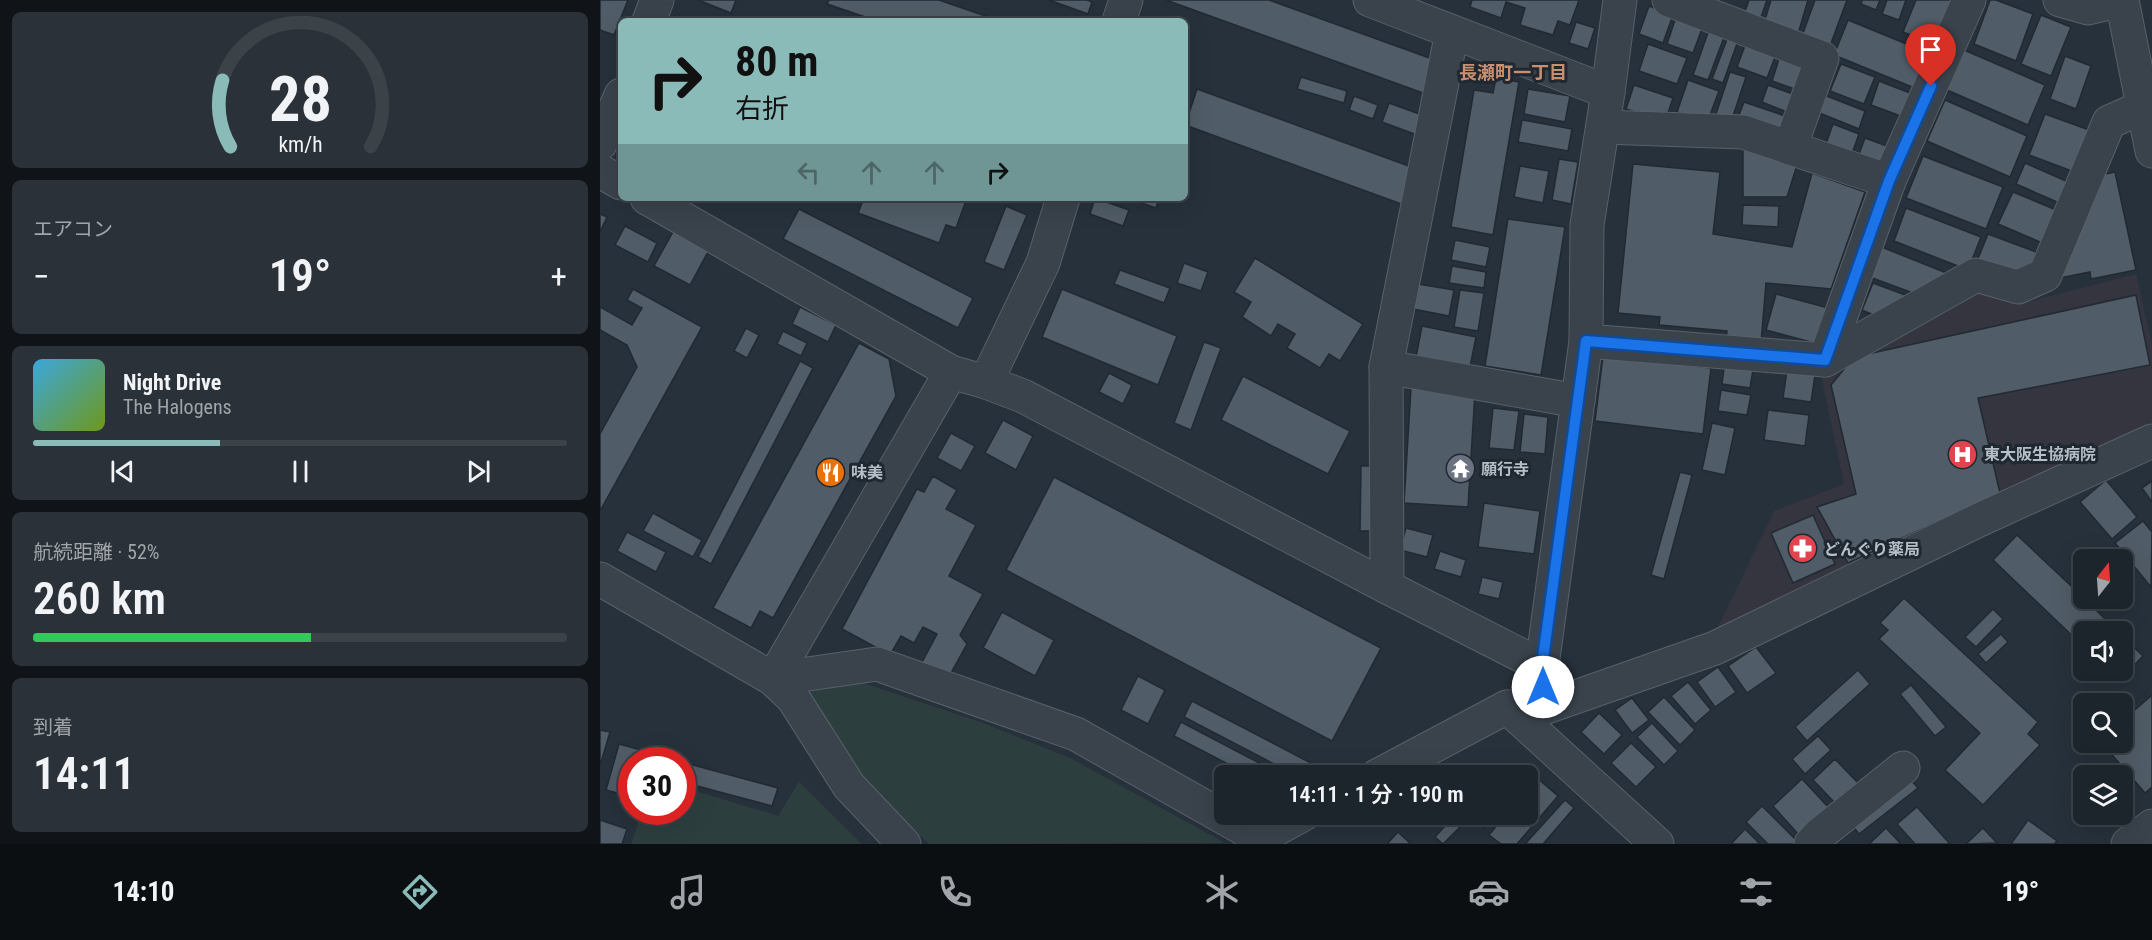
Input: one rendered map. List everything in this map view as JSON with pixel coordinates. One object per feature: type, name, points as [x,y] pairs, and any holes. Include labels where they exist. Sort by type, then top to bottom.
[{"type":"street","points":[[650,18],[657,0]]},
{"type":"street","points":[[1120,18],[1126,0]]},
{"type":"street","points":[[1370,0],[1608,92]]},
{"type":"street","points":[[1544,708],[1542,666],[1586,341],[1587,225],[1620,0]]},
{"type":"street","points":[[1669,0],[1822,58],[1790,148]]},
{"type":"street","points":[[1825,360],[1889,181],[1969,0]]},
{"type":"street","points":[[2060,0],[2088,8],[2121,0],[2152,151]]},
{"type":"street","points":[[1387,587],[1386,367],[1452,32]]},
{"type":"street","points":[[600,144],[618,102]]},
{"type":"street","points":[[1586,341],[1825,360],[1976,275],[2018,286],[2045,275],[2109,122],[2143,107]]},
{"type":"street","points":[[1603,127],[1743,132],[1889,181]]},
{"type":"street","points":[[600,171],[618,181]]},
{"type":"street","points":[[652,201],[951,372],[1023,396],[1542,666]]},
{"type":"street","points":[[986,382],[1043,263],[1062,201]]},
{"type":"street","points":[[1386,367],[1578,401]]},
{"type":"street","points":[[773,679],[951,372]]},
{"type":"street","points":[[1398,765],[1507,707],[1544,708],[1715,648],[1979,520],[2152,441]]},
{"type":"street","points":[[600,579],[773,679],[793,698],[849,786],[904,844]]},
{"type":"street","points":[[773,679],[877,664],[1076,734],[1256,841],[1284,825]]},
{"type":"street","points":[[1507,707],[1657,844]]},
{"type":"street","points":[[1811,844],[1819,835],[1903,768]]},
{"type":"street","points":[[2128,844],[2152,826]]},
{"type":"shaded area","name":"東大阪生協病院","points":[[2136,274],[2152,345],[2152,423],[1716,631],[1774,511],[1844,484],[1821,375],[1945,313],[1980,289],[2031,301]]},
{"type":"green space","points":[[845,677],[983,723],[1070,758],[1225,843],[929,844],[865,781],[847,759],[806,687]]},
{"type":"green space","points":[[799,782],[862,844],[631,844],[638,825],[696,825],[696,791],[778,816]]},
{"type":"building","points":[[600,0],[628,0],[621,18],[618,18],[614,35],[600,30]]},
{"type":"building","points":[[698,0],[736,0],[731,13]]},
{"type":"building","points":[[829,0],[939,0],[991,18],[868,18],[827,4]]},
{"type":"building","points":[[1049,0],[1087,0],[1092,2],[1088,14]]},
{"type":"building","points":[[1166,0],[1269,0],[1435,60],[1423,93]]},
{"type":"building","points":[[1472,0],[1579,0],[1570,25],[1558,21],[1553,35],[1520,25],[1525,8],[1506,2],[1501,18],[1470,7]]},
{"type":"building","points":[[1749,0],[1767,0],[1760,20],[1744,14]]},
{"type":"building","points":[[1771,0],[1808,0],[1798,34],[1764,23]]},
{"type":"building","points":[[1815,0],[1847,0],[1830,46],[1802,36]]},
{"type":"building","points":[[1862,0],[1880,0],[1876,10],[1861,4]]},
{"type":"building","points":[[1887,0],[1906,0],[1899,20],[1882,14]]},
{"type":"building","points":[[1916,0],[1956,0],[1937,46],[1903,32]]},
{"type":"building","points":[[1990,0],[1996,0],[2033,14],[2016,61],[1974,44]]},
{"type":"building","points":[[1649,6],[1673,15],[1663,43],[1639,34]]},
{"type":"building","points":[[2041,15],[2071,27],[2051,76],[2021,64]]},
{"type":"building","points":[[1676,17],[1703,26],[1693,53],[1667,44]]},
{"type":"building","points":[[1848,20],[1931,54],[1917,89],[1834,55]]},
{"type":"building","points":[[1576,22],[1595,28],[1588,49],[1569,43]]},
{"type":"building","points":[[1710,27],[1726,32],[1708,80],[1693,75]]},
{"type":"building","points":[[1729,34],[1739,38],[1723,83],[1712,79]]},
{"type":"building","points":[[1747,40],[1777,52],[1767,78],[1737,67]]},
{"type":"building","points":[[1648,44],[1687,58],[1677,84],[1639,71]]},
{"type":"building","points":[[1957,47],[2045,85],[2028,125],[1940,87]]},
{"type":"building","points":[[2065,56],[2091,66],[2076,109],[2050,99]]},
{"type":"building","points":[[1779,59],[1808,69],[1800,91],[1772,81]]},
{"type":"building","points":[[1841,64],[1875,77],[1864,104],[1830,91]]},
{"type":"building","points":[[1730,72],[1746,77],[1731,122],[1715,117]]},
{"type":"building","points":[[1301,77],[1347,91],[1344,103],[1297,89]]},
{"type":"building","points":[[1496,78],[1519,82],[1493,235],[1451,227],[1474,90],[1493,93]]},
{"type":"building","points":[[1688,80],[1719,91],[1707,123],[1677,112]]},
{"type":"building","points":[[1879,81],[1915,95],[1906,118],[1871,105]]},
{"type":"building","points":[[1634,85],[1673,98],[1665,122],[1626,109]]},
{"type":"building","points":[[1768,85],[1798,96],[1792,114],[1762,102]]},
{"type":"building","points":[[1197,89],[1417,169],[1404,205],[1188,126],[1188,116]]},
{"type":"building","points":[[1528,89],[1570,96],[1565,122],[1524,114]]},
{"type":"building","points":[[1824,95],[1865,111],[1859,129],[1817,112]]},
{"type":"building","points":[[1354,96],[1378,105],[1373,119],[1349,110]]},
{"type":"building","points":[[1945,100],[2027,136],[2010,177],[1927,141]]},
{"type":"building","points":[[1744,102],[1785,116],[1777,138],[1736,123]]},
{"type":"building","points":[[1389,103],[1425,116],[1417,135],[1382,122]]},
{"type":"building","points":[[2045,114],[2092,131],[2077,173],[2029,155]]},
{"type":"building","points":[[1522,120],[1572,129],[1568,151],[1518,142]]},
{"type":"building","points":[[1833,124],[1859,134],[1849,162],[1823,152]]},
{"type":"building","points":[[1865,138],[1895,149],[1886,173],[1856,162]]},
{"type":"building","points":[[1743,145],[1798,162],[1787,197],[1743,197]]},
{"type":"building","points":[[1923,156],[2003,187],[1986,229],[1906,198]]},
{"type":"building","points":[[1559,159],[1578,162],[1571,204],[1552,200]]},
{"type":"building","points":[[2025,163],[2073,184],[2064,205],[2016,184]]},
{"type":"building","points":[[1633,164],[1720,172],[1713,234],[1792,247],[1812,173],[1865,192],[1831,289],[1766,283],[1761,343],[1726,340],[1727,331],[1659,325],[1660,317],[1618,313]]},
{"type":"building","points":[[1520,166],[1549,171],[1543,203],[1514,197]]},
{"type":"building","points":[[2115,172],[2136,270],[2091,279],[2090,272],[2060,278],[2096,176]]},
{"type":"building","points":[[2013,192],[2061,212],[2047,245],[1998,224]]},
{"type":"building","points":[[863,201],[966,201],[956,228],[946,225],[939,243],[858,213]]},
{"type":"building","points":[[1094,201],[1104,201],[1129,210],[1123,226],[1090,214]]},
{"type":"building","points":[[1136,201],[1158,201],[1156,208]]},
{"type":"building","points":[[1743,205],[1779,206],[1778,227],[1742,225]]},
{"type":"building","points":[[1006,206],[1027,215],[1004,270],[984,262]]},
{"type":"building","points":[[1906,208],[1981,237],[1968,270],[1894,241]]},
{"type":"building","points":[[799,209],[973,298],[958,328],[783,239]]},
{"type":"building","points":[[600,214],[607,217],[600,232]]},
{"type":"building","points":[[1508,219],[1565,227],[1541,375],[1485,366]]},
{"type":"building","points":[[625,226],[657,243],[648,262],[615,245]]},
{"type":"building","points":[[674,230],[709,250],[690,285],[654,266]]},
{"type":"building","points":[[1988,234],[2044,255],[2017,276],[1977,261]]},
{"type":"building","points":[[1455,240],[1490,247],[1486,267],[1451,260]]},
{"type":"building","points":[[1879,246],[1954,276],[1929,299],[1867,276]]},
{"type":"building","points":[[1255,258],[1363,324],[1340,361],[1329,354],[1320,368],[1287,348],[1295,334],[1278,324],[1271,336],[1242,317],[1251,302],[1234,292]]},
{"type":"building","points":[[1184,263],[1208,272],[1201,291],[1177,283]]},
{"type":"building","points":[[1452,266],[1486,272],[1484,288],[1449,283]]},
{"type":"building","points":[[1120,270],[1170,288],[1164,303],[1114,284]]},
{"type":"building","points":[[1873,283],[1908,296],[1885,320],[1862,310]]},
{"type":"building","points":[[1418,284],[1454,290],[1449,316],[1413,309]]},
{"type":"building","points":[[633,289],[702,327],[600,511],[600,434],[637,367],[627,345],[600,330],[600,307],[632,325],[642,308],[627,300]]},
{"type":"building","points":[[1062,289],[1177,336],[1158,385],[1042,337]]},
{"type":"building","points":[[1460,290],[1484,293],[1478,331],[1454,327]]},
{"type":"building","points":[[1776,294],[1832,309],[1822,345],[1766,330]]},
{"type":"building","points":[[2136,295],[2150,365],[1978,398],[2000,493],[1848,563],[1817,507],[1856,494],[1831,385],[1854,357]]},
{"type":"building","points":[[800,307],[836,325],[828,342],[792,324]]},
{"type":"building","points":[[1422,326],[1476,337],[1470,367],[1416,357]]},
{"type":"building","points":[[746,328],[759,335],[747,358],[734,351]]},
{"type":"building","points":[[783,331],[807,343],[801,356],[777,344]]},
{"type":"building","points":[[1204,342],[1221,348],[1191,430],[1174,423]]},
{"type":"building","points":[[859,343],[889,359],[896,396],[773,618],[760,611],[751,628],[713,608]]},
{"type":"building","points":[[1603,356],[1711,368],[1703,434],[1595,421]]},
{"type":"building","points":[[1725,360],[1754,364],[1750,388],[1722,384]]},
{"type":"building","points":[[800,361],[813,368],[711,564],[698,557]]},
{"type":"building","points":[[1787,370],[1815,375],[1811,402],[1783,398]]},
{"type":"building","points":[[1109,373],[1132,385],[1123,404],[1099,392]]},
{"type":"building","points":[[1243,376],[1350,431],[1328,474],[1221,420]]},
{"type":"building","points":[[1411,388],[1475,392],[1468,507],[1404,503]]},
{"type":"building","points":[[1721,390],[1751,395],[1747,415],[1718,411]]},
{"type":"building","points":[[1493,408],[1519,411],[1514,450],[1489,448]]},
{"type":"building","points":[[1768,410],[1809,415],[1805,446],[1764,440]]},
{"type":"building","points":[[1524,414],[1548,417],[1545,454],[1520,452]]},
{"type":"building","points":[[1003,420],[1033,436],[1016,470],[985,453]]},
{"type":"building","points":[[1712,423],[1735,428],[1725,475],[1702,470]]},
{"type":"building","points":[[951,433],[975,446],[961,471],[937,458]]},
{"type":"building","points":[[1361,466],[1377,466],[1376,531],[1360,531]]},
{"type":"building","points":[[1680,472],[1692,475],[1664,579],[1651,575]]},
{"type":"building","points":[[933,476],[957,490],[946,509],[976,525],[949,576],[983,594],[960,635],[967,644],[947,680],[920,666],[937,634],[923,627],[914,643],[901,636],[890,655],[842,629],[917,489],[924,492]]},
{"type":"building","points":[[1054,477],[1381,648],[1332,741],[1006,570]]},
{"type":"building","points":[[2106,480],[2137,517],[2112,539],[2080,502]]},
{"type":"building","points":[[2152,481],[2152,502],[2142,488]]},
{"type":"building","points":[[1484,503],[1540,511],[1534,554],[1478,547]]},
{"type":"building","points":[[653,513],[702,540],[693,557],[643,531]]},
{"type":"building","points":[[1813,515],[1835,564],[1793,583],[1771,533]]},
{"type":"building","points":[[2143,521],[2152,532],[2151,587],[2133,565],[2133,549],[2120,549],[2115,543]]},
{"type":"building","points":[[1406,528],[1433,535],[1427,557],[1400,550]]},
{"type":"building","points":[[627,532],[666,552],[656,572],[617,551]]},
{"type":"building","points":[[2017,535],[2073,588],[2073,609],[2095,609],[2107,621],[2073,621],[2073,636],[1993,560]]},
{"type":"building","points":[[1440,551],[1466,560],[1461,577],[1434,569]]},
{"type":"building","points":[[1482,577],[1503,582],[1499,599],[1478,594]]},
{"type":"building","points":[[1904,598],[2038,722],[2028,734],[2040,745],[1983,805],[1945,770],[1980,733],[1879,639],[1888,630],[1880,623]]},
{"type":"building","points":[[1993,609],[2003,619],[1976,647],[1965,637]]},
{"type":"building","points":[[1002,612],[1054,640],[1035,676],[983,648]]},
{"type":"building","points":[[2001,634],[2008,642],[1986,663],[1978,654]]},
{"type":"building","points":[[2133,646],[2143,656],[2133,666]]},
{"type":"building","points":[[1756,647],[1776,673],[1747,693],[1728,666]]},
{"type":"building","points":[[1718,667],[1736,692],[1715,707],[1697,682]]},
{"type":"building","points":[[1858,670],[1870,684],[1807,741],[1795,727]]},
{"type":"building","points":[[1138,676],[1165,690],[1148,724],[1121,710]]},
{"type":"building","points":[[1688,682],[1711,710],[1695,724],[1671,696]]},
{"type":"building","points":[[1911,685],[1946,727],[1935,736],[1900,694]]},
{"type":"building","points":[[2152,695],[2152,787],[2145,793],[2133,779],[2133,765],[2121,765],[2110,753],[2133,753],[2133,711]]},
{"type":"building","points":[[1664,697],[1695,730],[1680,745],[1648,712]]},
{"type":"building","points":[[1632,698],[1649,720],[1632,733],[1615,710]]},
{"type":"building","points":[[1192,701],[1311,763],[1310,765],[1276,765],[1184,717]]},
{"type":"building","points":[[1599,713],[1622,735],[1604,754],[1581,732]]},
{"type":"building","points":[[1181,722],[1263,765],[1230,765],[1174,736]]},
{"type":"building","points":[[1652,723],[1678,751],[1664,765],[1637,737]]},
{"type":"building","points":[[600,730],[610,732],[600,766]]},
{"type":"building","points":[[1818,736],[1831,750],[1805,774],[1792,759]]},
{"type":"building","points":[[1631,743],[1656,767],[1636,787],[1611,763]]},
{"type":"building","points":[[618,748],[618,793],[606,790]]},
{"type":"building","points":[[1835,759],[1858,783],[1836,804],[1813,780]]},
{"type":"building","points":[[696,766],[778,788],[772,806],[696,786]]},
{"type":"building","points":[[1538,779],[1558,796],[1538,819]]},
{"type":"building","points":[[1802,779],[1829,808],[1799,835],[1773,806]]},
{"type":"building","points":[[1910,779],[1918,788],[1859,834],[1852,825]]},
{"type":"building","points":[[1565,800],[1574,808],[1543,844],[1525,844]]},
{"type":"building","points":[[1762,806],[1797,841],[1794,844],[1768,844],[1746,822]]},
{"type":"building","points":[[1917,807],[1950,844],[1915,844],[1897,824]]},
{"type":"building","points":[[600,820],[627,829],[622,844],[600,844]]},
{"type":"building","points":[[2028,820],[2057,841],[2054,844],[2011,844]]},
{"type":"building","points":[[1446,825],[1462,825],[1443,844],[1435,837]]},
{"type":"building","points":[[1497,825],[1533,825],[1517,844],[1501,844],[1489,835]]},
{"type":"building","points":[[1886,828],[1901,844],[1869,844]]},
{"type":"building","points":[[1983,828],[1997,843],[1967,843]]},
{"type":"building","points":[[1745,829],[1760,844],[1731,844]]},
{"type":"building","points":[[1398,832],[1411,844],[1387,844]]},
{"type":"place","name":"東大阪生協病院","points":[[1963,454]]},
{"type":"place","name":"願行寺","points":[[1460,469]]},
{"type":"place","name":"味美","points":[[830,472]]},
{"type":"place","name":"どんぐり薬局","points":[[1803,549]]},
{"type":"district","name":"長瀬町一丁目","points":[[1513,73]]},
{"type":"route","points":[[1543,687],[1542,666],[1586,341],[1825,360],[1889,181],[1931,86]]}]
